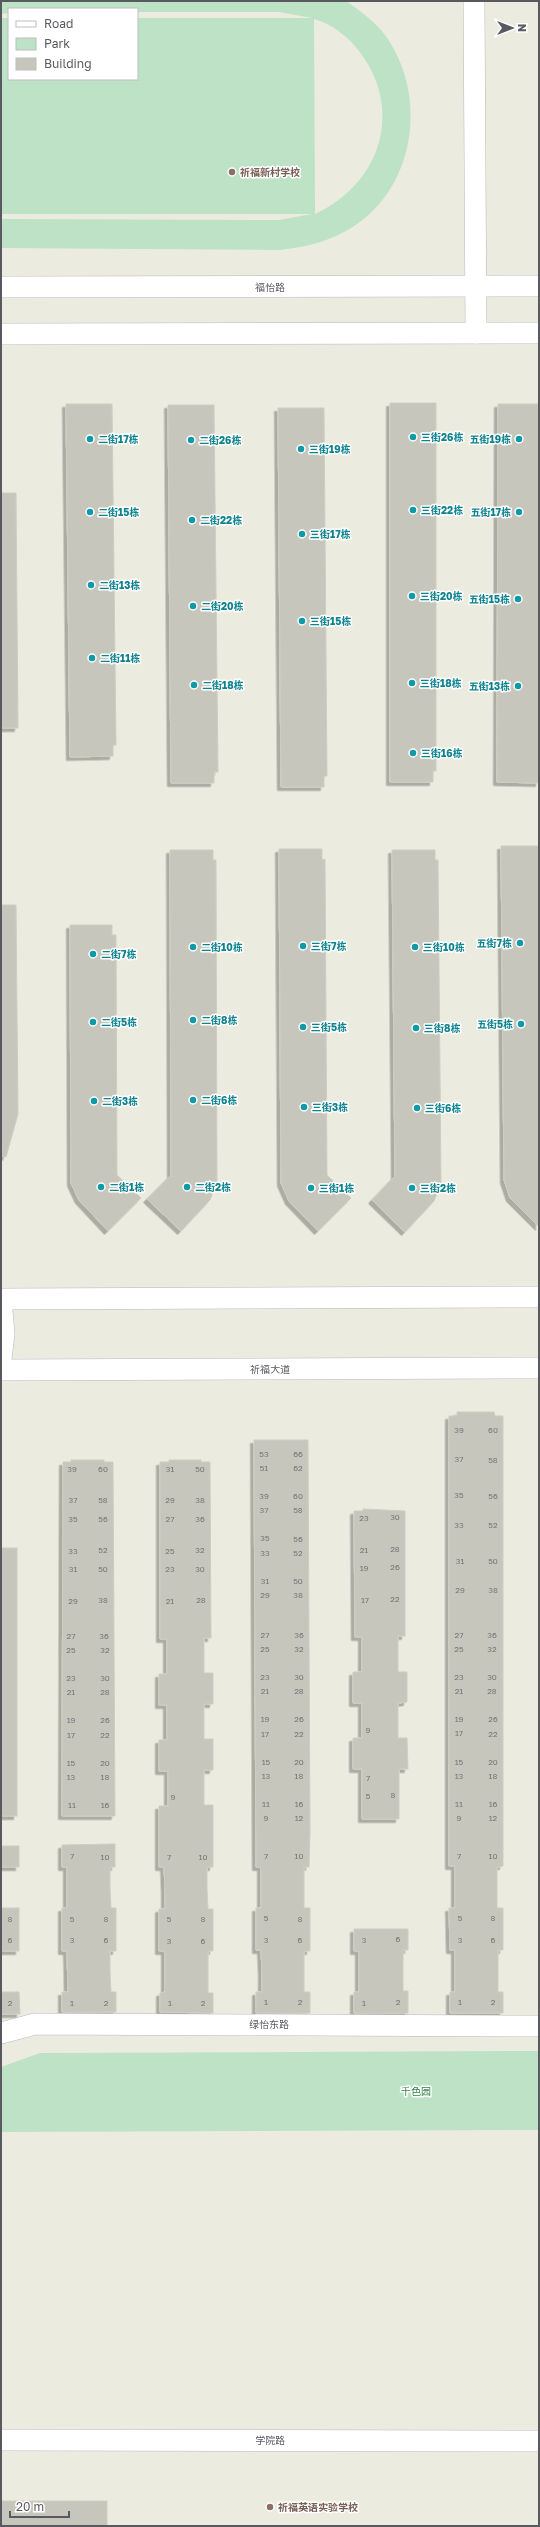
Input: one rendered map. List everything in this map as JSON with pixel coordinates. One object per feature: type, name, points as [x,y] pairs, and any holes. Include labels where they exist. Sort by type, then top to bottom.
[{"type":"street","points":[[474,1],[476,333]]},
{"type":"street","name":"福怡路","points":[[1,287],[539,286]]},
{"type":"street","points":[[1,334],[539,333]]},
{"type":"street","points":[[1,1359],[4,1334],[1,1300],[539,1297]]},
{"type":"street","name":"祈福大道","points":[[1,1370],[539,1368]]},
{"type":"street","name":"绿怡东路","points":[[1,2033],[35,2024],[539,2026]]},
{"type":"street","name":"学院路","points":[[1,2440],[539,2441]]},
{"type":"green space","name":"祈福新村学校","points":[[1,1],[346,1],[365,15],[381,30],[397,55],[407,82],[411,111],[409,140],[401,167],[388,193],[369,215],[336,236],[305,246],[280,250],[1,248],[1,219],[279,220],[312,214],[1,214],[1,18],[8,18],[8,80],[138,80],[138,18],[312,18],[279,12],[138,12],[138,8],[8,8],[8,13],[1,14]],"holes":[[[314,19],[328,24],[353,43],[362,55],[375,78],[381,101],[382,124],[378,146],[369,167],[355,185],[337,201],[315,214]]]},
{"type":"green space","name":"千色园","points":[[539,2051],[539,2130],[1,2132],[1,2067],[40,2053]]},
{"type":"building","points":[[390,403],[436,403],[436,771],[433,771],[433,782],[390,782]]},
{"type":"building","points":[[66,404],[112,404],[116,745],[113,745],[113,756],[70,757]]},
{"type":"building","points":[[498,404],[539,404],[539,783],[497,782]]},
{"type":"building","points":[[168,405],[214,405],[218,772],[214,772],[214,783],[171,783]]},
{"type":"building","points":[[278,408],[324,408],[327,776],[324,776],[324,787],[281,787]]},
{"type":"building","points":[[1,493],[16,493],[18,728],[1,728]]},
{"type":"building","points":[[501,846],[539,846],[539,1227],[510,1198],[504,1180]]},
{"type":"building","points":[[279,849],[322,849],[322,860],[325,859],[327,1175],[351,1198],[318,1231],[289,1201],[281,1183]]},
{"type":"building","points":[[170,850],[213,850],[213,860],[216,860],[217,1182],[210,1200],[181,1231],[147,1199],[171,1175]]},
{"type":"building","points":[[392,850],[435,850],[435,860],[438,860],[441,1183],[434,1201],[405,1232],[372,1200],[395,1176]]},
{"type":"building","points":[[1,905],[16,905],[18,1114],[6,1157],[1,1156]]},
{"type":"building","points":[[70,925],[112,925],[112,935],[116,935],[117,1175],[141,1198],[108,1231],[79,1200],[71,1183]]},
{"type":"building","points":[[457,1412],[494,1412],[495,1416],[503,1416],[503,1866],[497,1867],[497,1908],[503,1908],[503,1950],[498,1950],[498,1992],[503,1992],[503,2013],[450,2013],[450,1992],[455,1992],[455,1950],[450,1950],[449,1908],[455,1908],[455,1866],[449,1866],[449,1416],[457,1416]]},
{"type":"building","points":[[254,1440],[308,1440],[310,1832],[309,1867],[304,1867],[304,1908],[310,1908],[310,1951],[304,1951],[304,1992],[310,1992],[310,2013],[256,2013],[256,1992],[262,1992],[262,1971],[261,1950],[256,1950],[256,1908],[261,1908],[261,1867],[256,1867]]},
{"type":"building","points":[[71,1460],[104,1460],[104,1462],[113,1462],[115,1816],[62,1816],[63,1462],[71,1462]]},
{"type":"building","points":[[169,1460],[201,1460],[201,1462],[210,1462],[211,1638],[204,1638],[204,1673],[213,1673],[213,1704],[204,1704],[204,1739],[213,1739],[213,1770],[204,1770],[204,1805],[213,1805],[213,1867],[207,1867],[207,1888],[208,1909],[213,1909],[213,1951],[208,1951],[208,1993],[213,1993],[213,2013],[160,2012],[160,1993],[165,1992],[165,1951],[159,1951],[159,1909],[165,1909],[165,1888],[164,1867],[159,1867],[159,1806],[168,1806],[168,1771],[159,1771],[159,1740],[167,1740],[167,1705],[159,1705],[159,1674],[167,1674],[167,1639],[160,1639],[160,1462],[169,1462]]},
{"type":"building","points":[[363,1509],[405,1511],[405,1636],[398,1636],[398,1672],[407,1672],[407,1702],[398,1703],[398,1738],[407,1738],[408,1769],[399,1769],[399,1819],[362,1819],[362,1769],[353,1769],[353,1738],[362,1738],[362,1703],[353,1703],[353,1672],[362,1672],[362,1637],[355,1637],[354,1511],[363,1511]]},
{"type":"building","points":[[1,1548],[17,1548],[17,1816],[1,1816]]},
{"type":"building","points":[[115,1844],[115,1867],[110,1867],[110,1888],[111,1908],[116,1908],[116,1951],[110,1951],[110,1972],[111,1992],[116,1992],[116,2012],[62,2012],[62,1992],[68,1992],[67,1951],[62,1951],[62,1908],[67,1908],[67,1867],[62,1867],[62,1845]]},
{"type":"building","points":[[1,1846],[19,1846],[19,1867],[1,1867]]},
{"type":"building","points":[[1,1908],[19,1908],[19,1951],[1,1951]]},
{"type":"building","points":[[354,1929],[408,1929],[408,1950],[403,1950],[403,1991],[408,1991],[408,2013],[354,2013],[354,1992],[359,1992],[359,1951],[354,1951]]},
{"type":"building","points":[[1,1992],[19,1992],[20,2014],[1,2014]]},
{"type":"building","points":[[1,2501],[107,2501],[107,2526],[1,2526]]},
{"type":"place","name":"祈福新村学校","points":[[232,172]]},
{"type":"place","name":"三街26栋","points":[[413,437]]},
{"type":"place","name":"二街17栋","points":[[90,439]]},
{"type":"place","name":"五街19栋","points":[[519,439]]},
{"type":"place","name":"二街26栋","points":[[191,440]]},
{"type":"place","name":"三街19栋","points":[[301,449]]},
{"type":"place","name":"三街22栋","points":[[413,510]]},
{"type":"place","name":"二街15栋","points":[[90,512]]},
{"type":"place","name":"五街17栋","points":[[519,512]]},
{"type":"place","name":"二街22栋","points":[[192,520]]},
{"type":"place","name":"三街17栋","points":[[302,534]]},
{"type":"place","name":"二街13栋","points":[[91,585]]},
{"type":"place","name":"三街20栋","points":[[412,596]]},
{"type":"place","name":"五街15栋","points":[[518,599]]},
{"type":"place","name":"二街20栋","points":[[193,606]]},
{"type":"place","name":"三街15栋","points":[[302,621]]},
{"type":"place","name":"二街11栋","points":[[92,658]]},
{"type":"place","name":"三街18栋","points":[[412,683]]},
{"type":"place","name":"二街18栋","points":[[194,685]]},
{"type":"place","name":"五街13栋","points":[[518,686]]},
{"type":"place","name":"三街16栋","points":[[413,753]]},
{"type":"place","name":"五街7栋","points":[[520,943]]},
{"type":"place","name":"三街7栋","points":[[303,946]]},
{"type":"place","name":"二街10栋","points":[[193,947]]},
{"type":"place","name":"三街10栋","points":[[415,947]]},
{"type":"place","name":"二街7栋","points":[[93,954]]},
{"type":"place","name":"二街8栋","points":[[193,1020]]},
{"type":"place","name":"二街5栋","points":[[93,1022]]},
{"type":"place","name":"五街5栋","points":[[521,1024]]},
{"type":"place","name":"三街5栋","points":[[303,1027]]},
{"type":"place","name":"三街8栋","points":[[416,1028]]},
{"type":"place","name":"二街6栋","points":[[193,1100]]},
{"type":"place","name":"二街3栋","points":[[94,1101]]},
{"type":"place","name":"三街3栋","points":[[304,1107]]},
{"type":"place","name":"三街6栋","points":[[417,1108]]},
{"type":"place","name":"二街1栋","points":[[101,1187]]},
{"type":"place","name":"二街2栋","points":[[187,1187]]},
{"type":"place","name":"三街1栋","points":[[311,1188]]},
{"type":"place","name":"三街2栋","points":[[412,1188]]},
{"type":"place","name":"祈福英语实验学校","points":[[270,2507]]}]
